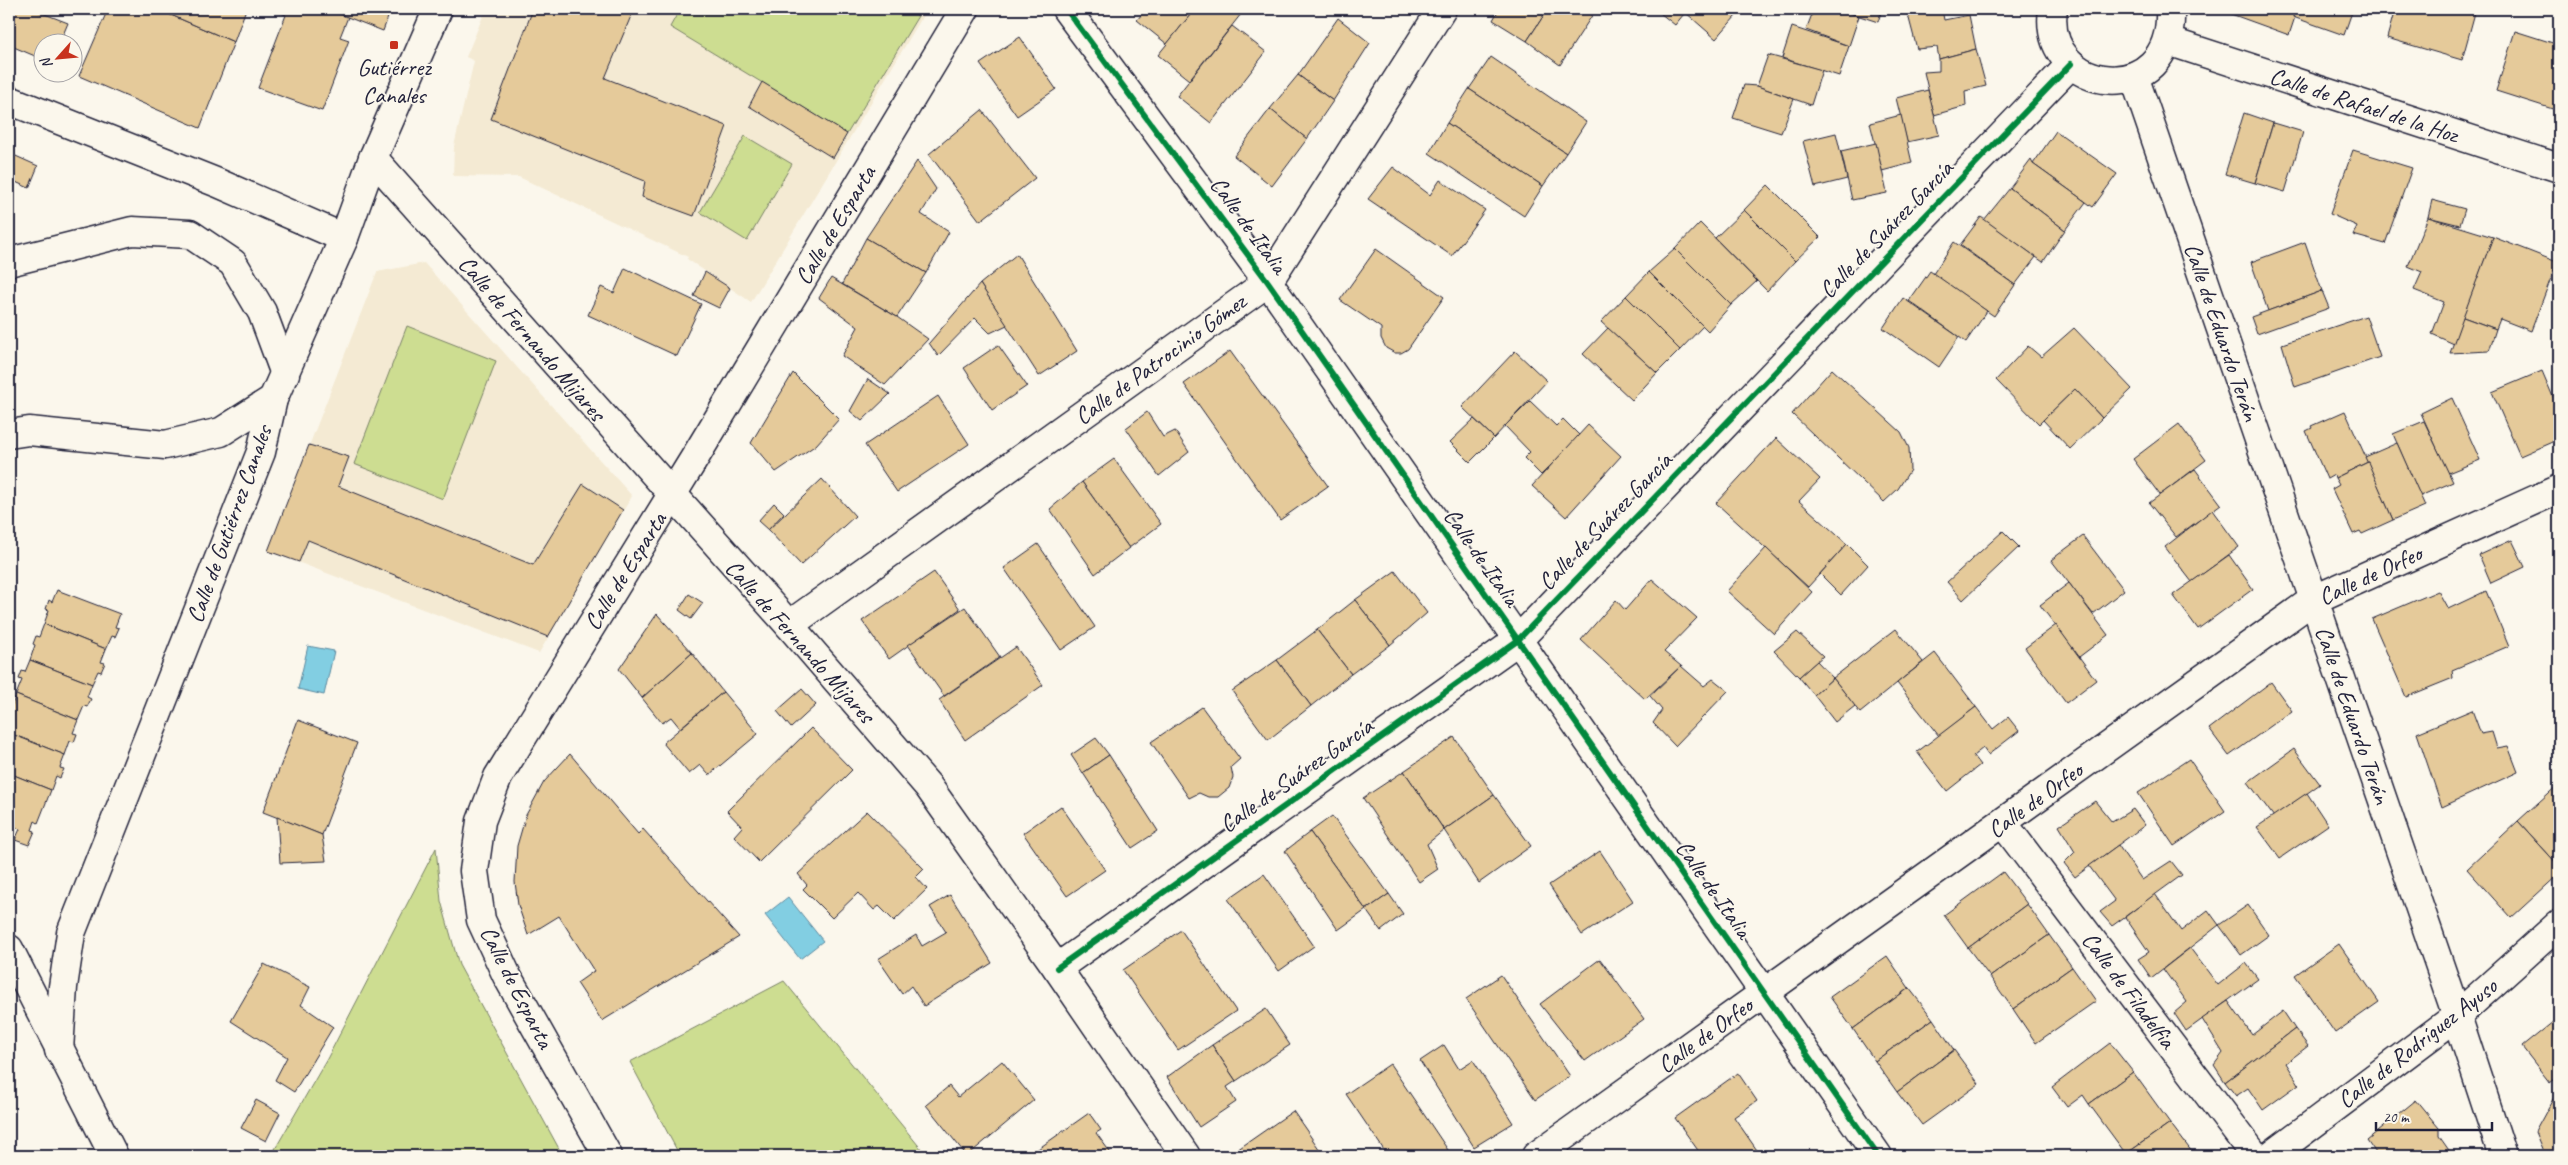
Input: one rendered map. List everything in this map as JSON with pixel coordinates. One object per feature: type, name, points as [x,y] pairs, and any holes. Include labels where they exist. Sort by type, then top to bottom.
[{"type":"street","name":"Calle de Gutiérrez Canales","points":[[59,1050],[63,987],[71,932],[261,452],[274,399],[344,238],[373,158],[438,9]]},
{"type":"street","name":"Calle de Esparta","points":[[608,1156],[507,976],[481,920],[474,871],[481,821],[498,777],[671,496],[965,9]]},
{"type":"street","name":"Calle de Italia","points":[[1066,9],[1268,282],[1878,1156]]},
{"type":"street","name":"Calle de Patrocinio Gómez","points":[[788,625],[1268,282],[1442,9]]},
{"type":"street","points":[[2053,9],[2052,30],[2059,48],[2071,64],[2084,74],[2101,79],[2118,80],[2134,76],[2149,68],[2160,56],[2168,41],[2171,24],[2170,9]]},
{"type":"street","name":"Calle de Rafael de la Hoz","points":[[2168,41],[2559,168]]},
{"type":"street","name":"Calle de Suárez García","points":[[1057,968],[1517,641],[2071,64]]},
{"type":"street","name":"Calle de Eduardo Terán","points":[[2134,76],[2457,1016],[2503,1156]]},
{"type":"street","points":[[9,100],[218,183],[344,238]]},
{"type":"street","name":"Calle de Fernando Mijares","points":[[373,158],[671,496],[788,625],[928,786],[1057,968],[1186,1156]]},
{"type":"street","points":[[9,262],[132,231],[190,234],[233,263],[262,312],[285,374]]},
{"type":"street","points":[[9,434],[29,431],[165,445],[221,432],[274,399]]},
{"type":"street","name":"Calle de Orfeo","points":[[1536,1156],[2314,600],[2559,488]]},
{"type":"street","name":"Calle de Filadelfia","points":[[2003,823],[2256,1156]]},
{"type":"street","name":"Calle de Rodríguez Ayuso","points":[[2270,1156],[2457,1016],[2559,924]]},
{"type":"street","points":[[9,949],[114,1156]]},
{"type":"shaded area","points":[[486,9],[912,9],[923,16],[751,302],[687,259],[688,257],[519,177],[453,176],[454,146],[474,61],[466,57]]},
{"type":"shaded area","points":[[424,263],[632,496],[539,653],[268,551],[377,272]]},
{"type":"green space","points":[[680,9],[907,9],[918,16],[847,134],[670,27]]},
{"type":"green space","points":[[745,136],[792,164],[747,241],[700,212]]},
{"type":"green space","points":[[407,326],[496,361],[443,499],[354,464]]},
{"type":"green space","points":[[436,848],[441,901],[459,965],[563,1156],[271,1156],[327,1059]]},
{"type":"green space","points":[[784,981],[927,1156],[680,1156],[630,1062]]},
{"type":"water","points":[[308,646],[334,651],[324,695],[298,689]]},
{"type":"water","points":[[788,897],[823,941],[800,959],[765,915]]},
{"type":"building","points":[[9,9],[32,9],[68,23],[64,32],[32,32],[32,55],[9,45]]},
{"type":"building","points":[[108,9],[157,9],[234,42],[200,128],[82,77],[82,69]]},
{"type":"building","points":[[157,9],[246,9],[234,42]]},
{"type":"building","points":[[269,9],[327,9],[348,17],[340,37],[349,40],[322,111],[258,88],[286,15]]},
{"type":"building","points":[[327,9],[391,9],[383,31]]},
{"type":"building","points":[[533,9],[634,9],[605,78],[727,126],[694,216],[642,197],[645,181],[491,119]]},
{"type":"building","points":[[1146,9],[1195,9],[1167,44],[1137,20]]},
{"type":"building","points":[[1195,9],[1245,9],[1189,80],[1158,55]]},
{"type":"building","points":[[1499,9],[1548,9],[1527,41],[1493,20]]},
{"type":"building","points":[[1548,9],[1585,9],[1593,14],[1560,65],[1527,41]]},
{"type":"building","points":[[1655,9],[1688,9],[1675,25]]},
{"type":"building","points":[[1688,9],[1742,9],[1716,39],[1685,12]]},
{"type":"building","points":[[1814,9],[1838,9],[1859,16],[1849,46],[1806,30]]},
{"type":"building","points":[[1838,9],[1882,9],[1878,22]]},
{"type":"building","points":[[1915,9],[1942,9],[1944,20],[1969,15],[1976,49],[1939,59],[1937,47],[1917,49],[1907,11]]},
{"type":"building","points":[[2233,9],[2296,9],[2289,35],[2231,14]]},
{"type":"building","points":[[2296,9],[2353,9],[2344,35],[2293,17]]},
{"type":"building","points":[[2395,9],[2476,9],[2462,60],[2387,38]]},
{"type":"building","points":[[1338,18],[1370,43],[1333,101],[1298,75]]},
{"type":"building","points":[[1232,26],[1266,52],[1211,123],[1177,96]]},
{"type":"building","points":[[1792,27],[1849,46],[1839,76],[1782,58]]},
{"type":"building","points":[[2515,31],[2559,45],[2559,111],[2496,91]]},
{"type":"building","points":[[1020,37],[1056,89],[1017,116],[980,64]]},
{"type":"building","points":[[1976,49],[1986,86],[1965,91],[1966,106],[1934,115],[1924,72],[1939,71],[1939,59]]},
{"type":"building","points":[[1768,55],[1822,70],[1811,105],[1757,86]]},
{"type":"building","points":[[1491,57],[1586,122],[1566,153],[1469,89]]},
{"type":"building","points":[[1298,75],[1333,101],[1307,139],[1270,109]]},
{"type":"building","points":[[762,82],[847,134],[833,158],[749,106]]},
{"type":"building","points":[[1744,85],[1757,86],[1794,99],[1781,133],[1733,118]]},
{"type":"building","points":[[1469,89],[1566,153],[1543,186],[1447,123]]},
{"type":"building","points":[[1928,90],[1939,135],[1907,142],[1896,98]]},
{"type":"building","points":[[1270,109],[1307,139],[1272,186],[1234,156]]},
{"type":"building","points":[[982,110],[1035,178],[980,221],[929,154]]},
{"type":"building","points":[[2244,113],[2273,123],[2255,183],[2225,174]]},
{"type":"building","points":[[1901,115],[1912,163],[1882,171],[1870,123]]},
{"type":"building","points":[[1447,123],[1543,186],[1524,216],[1429,153]]},
{"type":"building","points":[[2273,123],[2303,132],[2285,192],[2255,183]]},
{"type":"building","points":[[2056,131],[2117,174],[2093,207],[2033,164]]},
{"type":"building","points":[[1836,133],[1847,179],[1815,187],[1803,141]]},
{"type":"building","points":[[1876,143],[1887,193],[1852,200],[1841,151]]},
{"type":"building","points":[[2353,150],[2412,168],[2385,244],[2353,235],[2357,226],[2330,214]]},
{"type":"building","points":[[9,153],[38,166],[29,188],[11,180],[9,185]]},
{"type":"building","points":[[2031,160],[2033,164],[2086,202],[2065,230],[2010,188]]},
{"type":"building","points":[[917,161],[936,189],[921,214],[949,232],[926,273],[866,238]]},
{"type":"building","points":[[1393,167],[1430,195],[1440,180],[1485,210],[1452,256],[1368,199]]},
{"type":"building","points":[[1768,185],[1820,237],[1795,261],[1744,210]]},
{"type":"building","points":[[2010,188],[2065,230],[2043,262],[1984,220]]},
{"type":"building","points":[[2432,200],[2465,209],[2460,225],[2428,217]]},
{"type":"building","points":[[1744,210],[1795,261],[1767,291],[1715,238]]},
{"type":"building","points":[[1981,217],[2036,257],[2015,285],[1960,245]]},
{"type":"building","points":[[2428,217],[2493,237],[2454,344],[2432,334],[2444,302],[2414,290],[2422,272],[2408,266]]},
{"type":"building","points":[[1700,223],[1757,281],[1731,305],[1675,249]]},
{"type":"building","points":[[2493,237],[2557,262],[2531,331],[2500,319],[2496,329],[2463,317]]},
{"type":"building","points":[[866,238],[926,273],[897,317],[842,284]]},
{"type":"building","points":[[1954,242],[2015,285],[1994,316],[1933,274]]},
{"type":"building","points":[[2305,242],[2322,291],[2268,311],[2251,262]]},
{"type":"building","points":[[1376,249],[1444,297],[1408,349],[1401,353],[1395,353],[1386,348],[1381,338],[1381,328],[1340,300]]},
{"type":"building","points":[[1675,249],[1731,305],[1708,331],[1649,272]]},
{"type":"building","points":[[1017,254],[1077,351],[1039,376],[980,284]]},
{"type":"building","points":[[625,268],[701,304],[677,356],[588,315],[601,287],[614,293]]},
{"type":"building","points":[[1930,271],[1987,311],[1966,342],[1909,301]]},
{"type":"building","points":[[705,272],[730,288],[719,308],[694,296]]},
{"type":"building","points":[[1649,272],[1703,326],[1680,350],[1626,296]]},
{"type":"building","points":[[831,278],[897,317],[928,339],[885,385],[842,356],[858,327],[819,298]]},
{"type":"building","points":[[980,284],[1007,325],[990,333],[975,318],[938,356],[929,343]]},
{"type":"building","points":[[2322,291],[2329,308],[2257,334],[2251,317]]},
{"type":"building","points":[[1626,296],[1680,350],[1657,373],[1601,322]]},
{"type":"building","points":[[1903,298],[1959,337],[1939,367],[1883,328]]},
{"type":"building","points":[[2366,316],[2380,357],[2295,387],[2282,344]]},
{"type":"building","points":[[2463,317],[2496,329],[2489,351],[2450,353]]},
{"type":"building","points":[[1608,328],[1657,373],[1632,400],[1583,354]]},
{"type":"building","points":[[2074,328],[2132,389],[2102,418],[2075,389],[2039,424],[1996,380],[2028,346],[2041,357]]},
{"type":"building","points":[[998,345],[1027,386],[992,410],[964,368]]},
{"type":"building","points":[[1230,351],[1328,486],[1280,520],[1184,384]]},
{"type":"building","points":[[1515,351],[1547,381],[1494,438],[1462,407]]},
{"type":"building","points":[[1832,369],[1901,432],[1909,448],[1910,470],[1898,489],[1884,502],[1792,414]]},
{"type":"building","points":[[2542,371],[2559,411],[2559,439],[2520,456],[2492,392]]},
{"type":"building","points":[[793,373],[839,419],[816,445],[776,472],[751,443]]},
{"type":"building","points":[[868,379],[890,394],[862,421],[850,411]]},
{"type":"building","points":[[2075,389],[2102,418],[2070,449],[2043,420]]},
{"type":"building","points":[[938,396],[969,444],[897,492],[865,445]]},
{"type":"building","points":[[2452,398],[2480,460],[2448,473],[2421,413]]},
{"type":"building","points":[[1530,401],[1556,426],[1563,419],[1580,436],[1541,475],[1524,458],[1530,452],[1505,426]]},
{"type":"building","points":[[2345,411],[2368,462],[2335,478],[2334,475],[2327,479],[2306,431],[2312,428],[2311,426]]},
{"type":"building","points":[[1147,412],[1163,437],[1175,431],[1189,452],[1159,476],[1126,428]]},
{"type":"building","points":[[1474,419],[1494,438],[1470,462],[1450,442]]},
{"type":"building","points":[[2424,421],[2453,482],[2420,496],[2393,434]]},
{"type":"building","points":[[2179,424],[2206,460],[2160,495],[2133,459]]},
{"type":"building","points":[[1588,425],[1621,456],[1566,517],[1532,486]]},
{"type":"building","points":[[1776,438],[1820,479],[1799,501],[1847,544],[1808,587],[1716,503]]},
{"type":"building","points":[[2397,443],[2425,506],[2393,520],[2365,457]]},
{"type":"building","points":[[309,445],[349,457],[338,486],[533,565],[583,484],[623,510],[548,637],[308,540],[299,562],[268,551]]},
{"type":"building","points":[[1114,459],[1161,524],[1129,548],[1082,482]]},
{"type":"building","points":[[2368,462],[2393,520],[2362,534],[2360,531],[2353,534],[2332,489],[2339,485],[2335,478]]},
{"type":"building","points":[[2195,469],[2221,504],[2176,537],[2149,503]]},
{"type":"building","points":[[822,479],[855,516],[801,565],[768,530]]},
{"type":"building","points":[[1082,482],[1129,548],[1095,574],[1050,509]]},
{"type":"building","points":[[774,503],[784,513],[768,530],[758,521]]},
{"type":"building","points":[[2212,510],[2239,547],[2192,582],[2165,547]]},
{"type":"building","points":[[2003,531],[2019,547],[1963,600],[1947,582]]},
{"type":"building","points":[[2083,536],[2124,590],[2093,614],[2051,560]]},
{"type":"building","points":[[2512,540],[2525,567],[2491,583],[2479,555]]},
{"type":"building","points":[[1038,544],[1095,627],[1061,650],[1004,568]]},
{"type":"building","points":[[1847,544],[1868,565],[1841,595],[1820,574]]},
{"type":"building","points":[[1766,548],[1812,592],[1774,634],[1727,591]]},
{"type":"building","points":[[2229,555],[2253,589],[2198,629],[2173,595]]},
{"type":"building","points":[[1395,571],[1427,613],[1390,645],[1355,600]]},
{"type":"building","points":[[934,572],[960,609],[889,659],[862,621]]},
{"type":"building","points":[[1652,579],[1697,618],[1664,652],[1681,666],[1645,699],[1581,640],[1616,600],[1625,610]]},
{"type":"building","points":[[2069,583],[2108,635],[2079,657],[2040,605]]},
{"type":"building","points":[[57,590],[120,614],[115,627],[119,628],[115,637],[112,636],[106,649],[44,624],[49,610],[46,609],[49,600],[52,602]]},
{"type":"building","points":[[2438,591],[2448,609],[2486,591],[2509,646],[2452,670],[2453,678],[2406,697],[2372,619]]},
{"type":"building","points":[[689,594],[703,603],[691,619],[679,610]]},
{"type":"building","points":[[1355,600],[1390,645],[1351,674],[1317,630]]},
{"type":"building","points":[[965,607],[1000,657],[944,696],[908,645]]},
{"type":"building","points":[[657,614],[692,653],[642,698],[619,669]]},
{"type":"building","points":[[44,624],[106,649],[101,662],[105,663],[101,672],[98,671],[92,684],[30,660],[36,636],[39,637]]},
{"type":"building","points":[[2056,625],[2096,680],[2066,703],[2025,648]]},
{"type":"building","points":[[1896,629],[1923,662],[1860,713],[1833,678]]},
{"type":"building","points":[[1317,630],[1351,674],[1311,706],[1277,660]]},
{"type":"building","points":[[1797,632],[1823,656],[1799,677],[1774,651]]},
{"type":"building","points":[[1016,647],[1043,685],[965,740],[939,700]]},
{"type":"building","points":[[692,653],[723,692],[680,728],[671,717],[662,723],[642,698]]},
{"type":"building","points":[[1935,653],[1976,707],[1939,736],[1897,683]]},
{"type":"building","points":[[30,660],[92,684],[87,697],[91,699],[87,707],[84,706],[78,720],[16,695],[22,680],[19,679],[22,671],[25,672]]},
{"type":"building","points":[[1277,660],[1311,706],[1268,740],[1232,691]]},
{"type":"building","points":[[1817,661],[1833,678],[1814,695],[1799,677]]},
{"type":"building","points":[[1681,666],[1704,686],[1713,679],[1728,691],[1675,746],[1653,723],[1662,710],[1650,696]]},
{"type":"building","points":[[1833,678],[1855,706],[1835,722],[1814,695]]},
{"type":"building","points":[[2271,682],[2292,711],[2229,756],[2209,729]]},
{"type":"building","points":[[802,689],[816,705],[791,728],[777,711]]},
{"type":"building","points":[[723,692],[758,734],[709,775],[700,765],[689,774],[663,743]]},
{"type":"building","points":[[16,695],[78,720],[73,733],[77,734],[74,742],[70,741],[65,755],[9,733],[9,706],[11,707]]},
{"type":"building","points":[[1202,707],[1240,759],[1231,767],[1233,777],[1229,788],[1218,797],[1208,797],[1199,793],[1189,798],[1151,742]]},
{"type":"building","points":[[1976,707],[1993,729],[2008,717],[2019,731],[1988,755],[1983,748],[1973,756],[1980,765],[1947,791],[1917,752]]},
{"type":"building","points":[[2472,710],[2481,734],[2492,732],[2497,748],[2508,746],[2518,772],[2442,807],[2417,733]]},
{"type":"building","points":[[298,720],[357,743],[322,835],[263,812]]},
{"type":"building","points":[[811,728],[852,770],[759,862],[734,836],[742,827],[727,811]]},
{"type":"building","points":[[9,733],[65,755],[60,768],[64,769],[60,778],[56,776],[51,790],[9,773]]},
{"type":"building","points":[[1454,737],[1494,795],[1444,830],[1404,771]]},
{"type":"building","points":[[1096,738],[1109,755],[1083,773],[1071,755]]},
{"type":"building","points":[[2294,749],[2320,784],[2274,817],[2248,782]]},
{"type":"building","points":[[570,754],[638,834],[643,829],[739,937],[602,1021],[577,983],[594,971],[559,916],[528,935],[518,905],[515,882],[517,846],[526,815],[544,782]]},
{"type":"building","points":[[1109,755],[1158,831],[1132,848],[1083,773]]},
{"type":"building","points":[[2189,759],[2225,811],[2174,846],[2138,793]]},
{"type":"building","points":[[1404,771],[1444,830],[1427,844],[1438,869],[1419,882],[1363,798]]},
{"type":"building","points":[[9,773],[51,790],[38,823],[35,821],[32,830],[35,831],[29,845],[15,840],[20,829],[9,825],[11,815],[9,814]]},
{"type":"building","points":[[2559,784],[2559,866],[2518,821]]},
{"type":"building","points":[[2307,793],[2328,825],[2280,858],[2257,827]]},
{"type":"building","points":[[1494,795],[1531,846],[1479,883],[1444,830]]},
{"type":"building","points":[[2095,801],[2112,822],[2133,809],[2145,825],[2075,877],[2064,863],[2075,852],[2059,826]]},
{"type":"building","points":[[1061,806],[1105,870],[1067,896],[1023,833]]},
{"type":"building","points":[[867,811],[924,869],[916,877],[927,889],[894,921],[879,906],[874,910],[858,893],[832,918],[803,889],[807,885],[798,874]]},
{"type":"building","points":[[1332,816],[1389,894],[1366,910],[1310,832]]},
{"type":"building","points":[[277,817],[322,835],[326,861],[280,863]]},
{"type":"building","points":[[2518,821],[2559,866],[2559,874],[2511,918],[2467,869]]},
{"type":"building","points":[[1310,832],[1366,910],[1338,930],[1285,851]]},
{"type":"building","points":[[2118,845],[2142,880],[2171,861],[2182,875],[2112,926],[2100,912],[2115,901],[2089,866]]},
{"type":"building","points":[[1600,851],[1633,901],[1582,935],[1549,885]]},
{"type":"building","points":[[2003,872],[2027,904],[1968,948],[1944,915]]},
{"type":"building","points":[[1264,874],[1314,946],[1279,971],[1228,899]]},
{"type":"building","points":[[1389,894],[1403,914],[1381,931],[1366,910]]},
{"type":"building","points":[[2155,894],[2181,931],[2208,910],[2219,925],[2151,978],[2138,959],[2149,952],[2125,917]]},
{"type":"building","points":[[950,895],[992,963],[924,1006],[911,986],[902,994],[878,959],[916,935],[922,946],[946,932],[930,907]]},
{"type":"building","points":[[2027,904],[2049,935],[1990,977],[1968,948]]},
{"type":"building","points":[[2248,905],[2269,935],[2241,955],[2219,925]]},
{"type":"building","points":[[1181,930],[1236,1011],[1178,1050],[1123,970]]},
{"type":"building","points":[[2049,935],[2072,967],[2013,1009],[1990,977]]},
{"type":"building","points":[[2339,944],[2379,1002],[2335,1033],[2295,975]]},
{"type":"building","points":[[2190,948],[2218,985],[2246,963],[2258,979],[2186,1031],[2174,1013],[2187,1002],[2163,969]]},
{"type":"building","points":[[1887,956],[1909,988],[1853,1029],[1830,997]]},
{"type":"building","points":[[1600,959],[1644,1019],[1585,1061],[1540,1004]]},
{"type":"building","points":[[264,964],[310,987],[301,1005],[333,1027],[294,1092],[275,1080],[287,1057],[231,1021]]},
{"type":"building","points":[[2072,967],[2096,1001],[2036,1043],[2013,1009]]},
{"type":"building","points":[[1501,975],[1570,1076],[1535,1100],[1466,999]]},
{"type":"building","points":[[1909,988],[1933,1019],[1875,1061],[1853,1029]]},
{"type":"building","points":[[2228,1001],[2252,1035],[2283,1011],[2295,1029],[2225,1082],[2214,1065],[2223,1053],[2202,1019]]},
{"type":"building","points":[[1266,1009],[1290,1045],[1236,1081],[1212,1045]]},
{"type":"building","points":[[2559,1017],[2559,1076],[2550,1083],[2522,1047]]},
{"type":"building","points":[[1933,1019],[1954,1050],[1897,1092],[1875,1061]]},
{"type":"building","points":[[2295,1029],[2308,1046],[2286,1063],[2299,1084],[2263,1110],[2248,1088],[2236,1096],[2225,1082]]},
{"type":"building","points":[[2110,1043],[2133,1072],[2089,1104],[2083,1095],[2067,1107],[2052,1087]]},
{"type":"building","points":[[1212,1045],[1236,1081],[1227,1087],[1236,1102],[1199,1127],[1167,1077]]},
{"type":"building","points":[[1444,1045],[1459,1069],[1473,1060],[1513,1123],[1474,1147],[1420,1061]]},
{"type":"building","points":[[1954,1050],[1979,1084],[1922,1125],[1897,1092]]},
{"type":"building","points":[[1002,1061],[1034,1100],[967,1156],[926,1105],[949,1086],[958,1097]]},
{"type":"building","points":[[1390,1064],[1452,1156],[1388,1156],[1346,1094]]},
{"type":"building","points":[[2133,1072],[2170,1123],[2126,1154],[2089,1104]]},
{"type":"building","points":[[1738,1073],[1757,1101],[1734,1117],[1761,1156],[1702,1156],[1675,1118]]},
{"type":"building","points":[[2559,1088],[2559,1142],[2552,1156],[2545,1156],[2535,1132]]},
{"type":"building","points":[[256,1100],[280,1113],[266,1141],[241,1128]]},
{"type":"building","points":[[2416,1100],[2439,1128],[2439,1136],[2453,1156],[2378,1156],[2367,1140]]},
{"type":"building","points":[[1293,1111],[1324,1156],[1237,1156],[1234,1152]]},
{"type":"building","points":[[1089,1113],[1101,1130],[1096,1133],[1113,1156],[1028,1156]]},
{"type":"building","points":[[2170,1123],[2195,1156],[2127,1156],[2126,1154]]},
{"type":"cycle path","points":[[1066,9],[1268,282],[1878,1156]]},
{"type":"cycle path","points":[[1057,968],[1517,641],[2071,64]]},
{"type":"place","name":"Gutiérrez Canales","points":[[394,45]]}]
